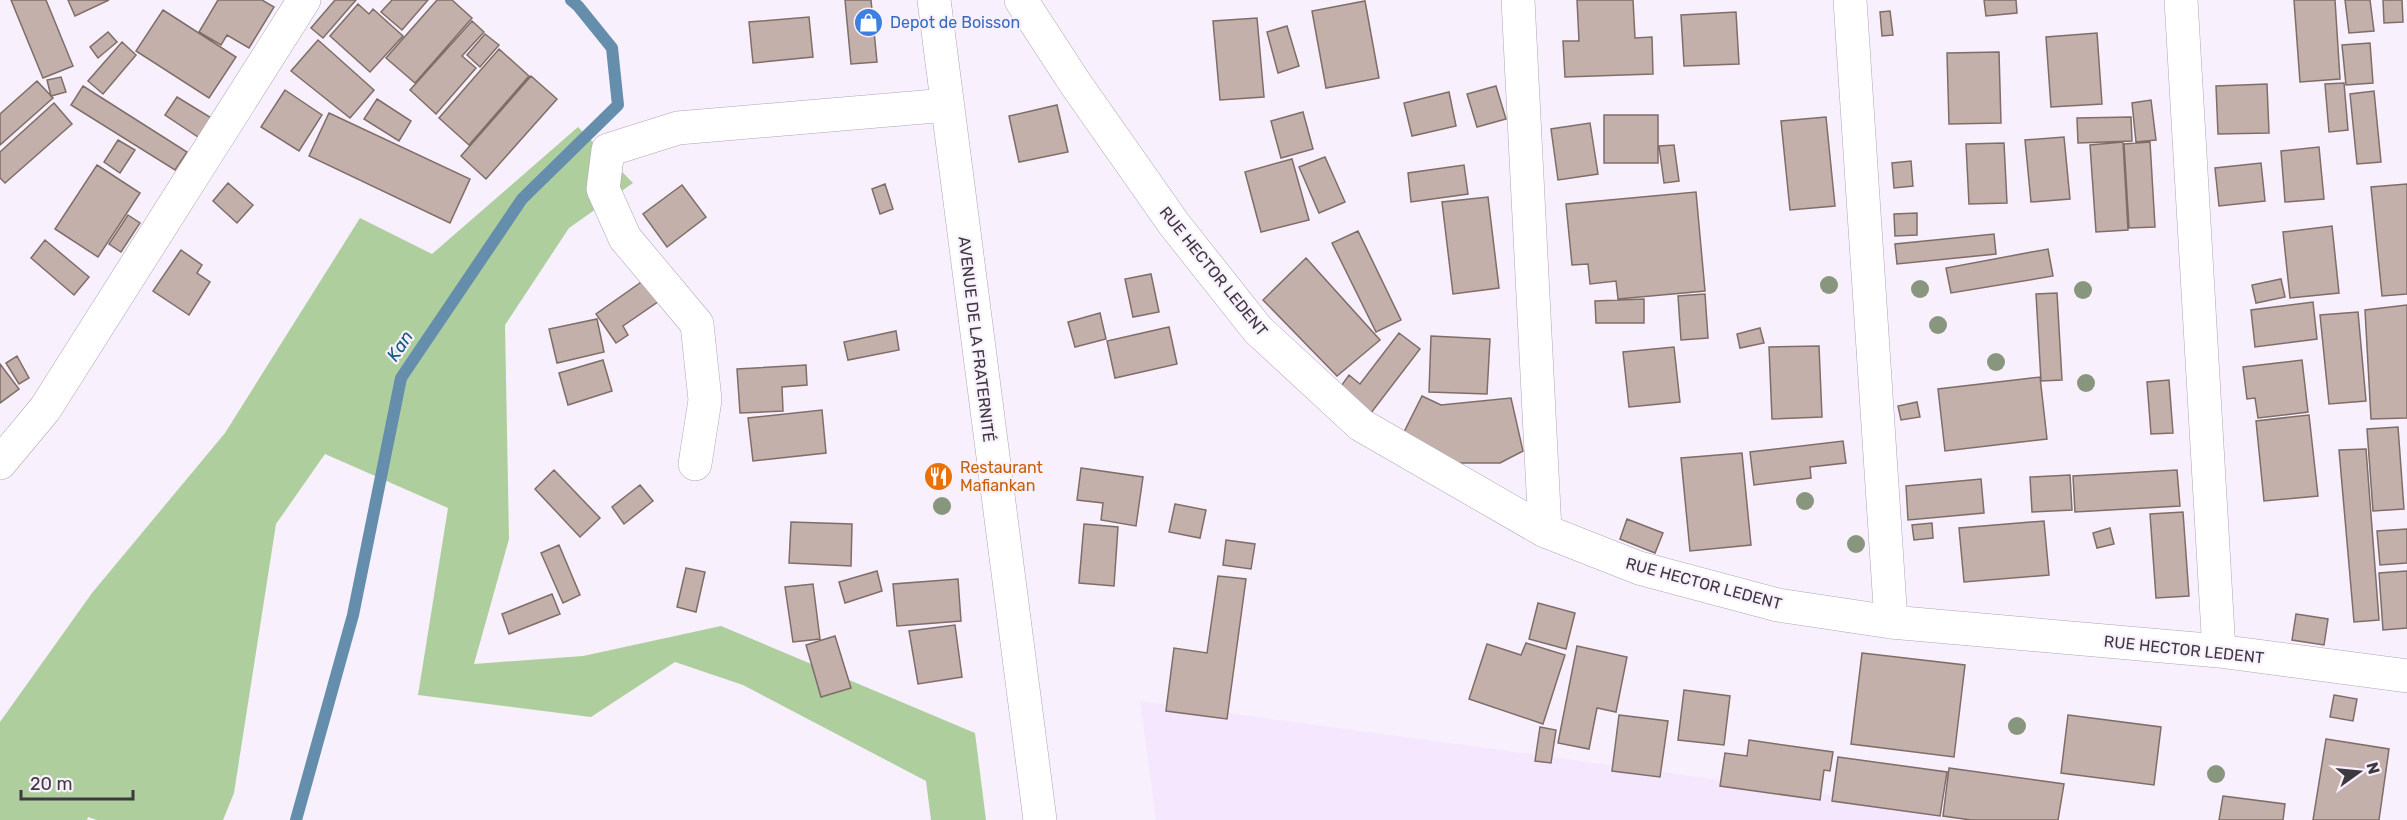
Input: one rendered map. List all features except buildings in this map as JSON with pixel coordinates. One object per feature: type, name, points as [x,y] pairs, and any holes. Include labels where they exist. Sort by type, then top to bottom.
[{"type":"street","points":[[0,463],[45,409],[304,0]]},
{"type":"street","name":"AVENUE DE LA FRATERNITÉ","points":[[934,0],[1040,820]]},
{"type":"street","name":"RUE HECTOR LEDENT","points":[[1021,0],[1174,224],[1258,330],[1361,425],[1545,531],[1639,568],[1778,605],[1891,622],[2219,651],[2407,676]]},
{"type":"street","points":[[1518,0],[1545,531]]},
{"type":"street","points":[[1850,0],[1891,622]]},
{"type":"street","points":[[2181,0],[2219,651]]},
{"type":"street","points":[[695,464],[705,400],[697,324],[625,238],[603,189],[608,150],[678,128],[947,105]]},
{"type":"shaded area","points":[[1140,701],[2013,820],[1156,820]]},
{"type":"green space","points":[[578,127],[633,183],[569,228],[505,325],[509,539],[474,664],[583,656],[721,626],[975,733],[986,820],[931,820],[926,781],[743,685],[675,662],[591,717],[418,695],[448,508],[325,454],[276,524],[234,793],[223,820],[97,820],[88,817],[87,820],[0,820],[0,722],[92,593],[225,433],[360,218],[432,254]]},
{"type":"waterway","name":"Kan","points":[[296,820],[353,615],[401,378],[522,199],[618,105],[612,48],[571,0]]},
{"type":"place","name":"Depot de Boisson","points":[[869,22]]},
{"type":"place","name":"Restaurant Mafiankan","points":[[939,476]]}]
